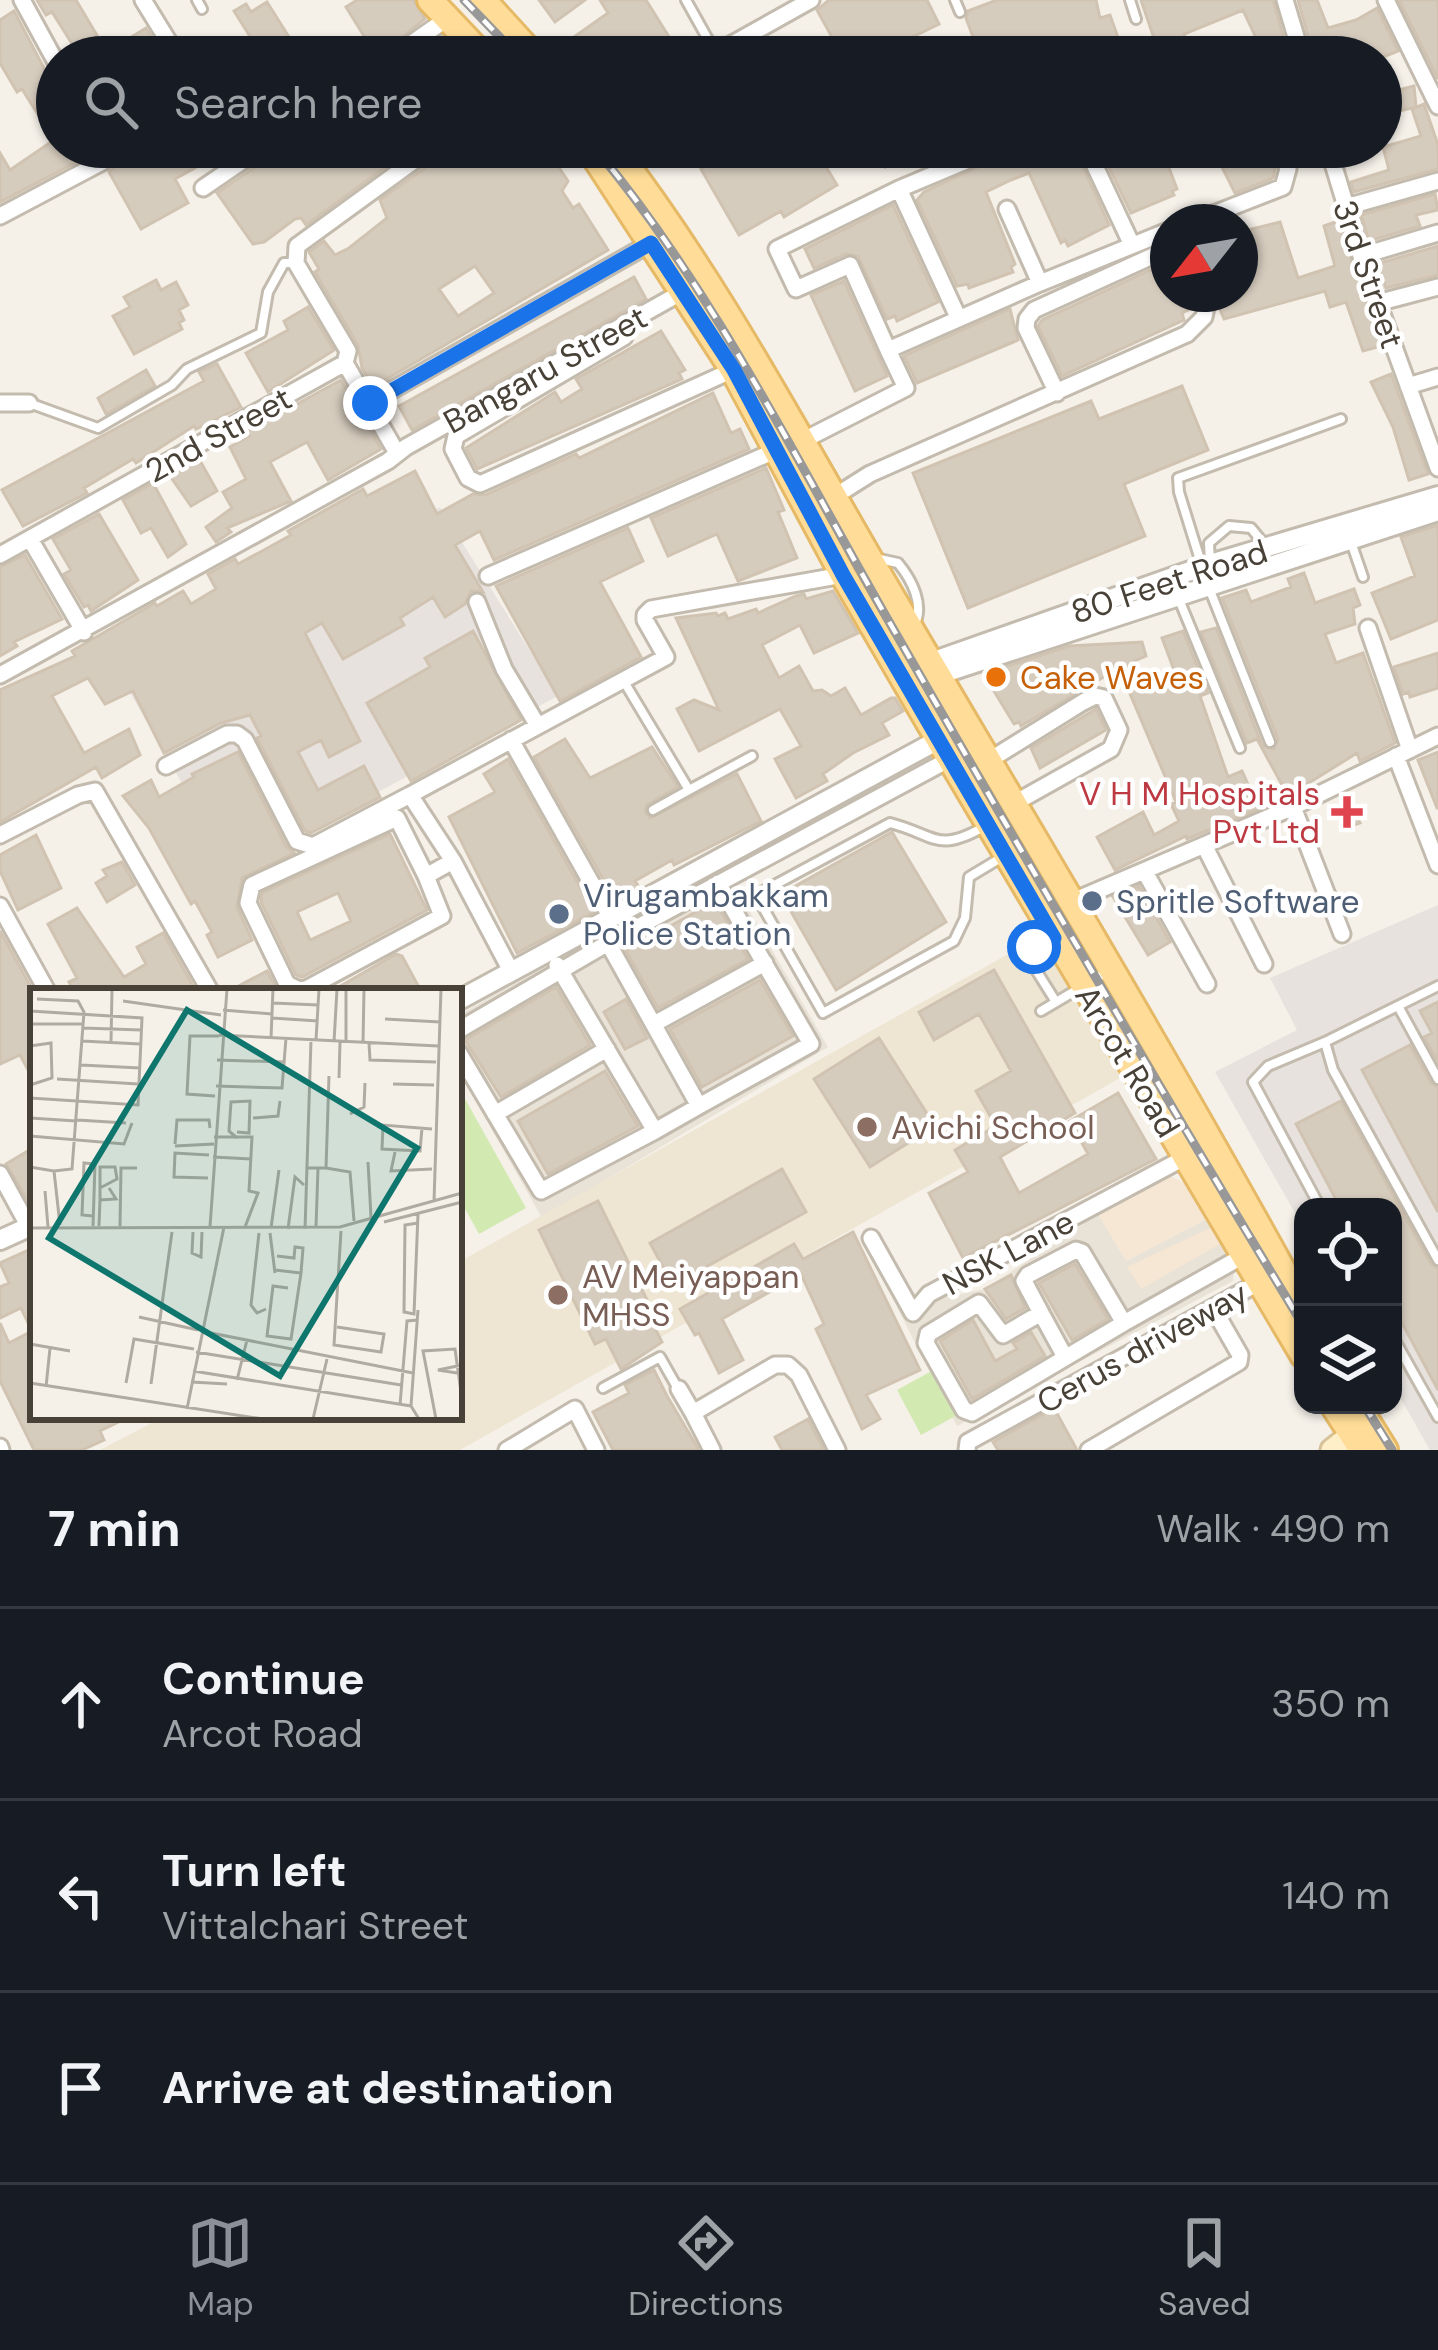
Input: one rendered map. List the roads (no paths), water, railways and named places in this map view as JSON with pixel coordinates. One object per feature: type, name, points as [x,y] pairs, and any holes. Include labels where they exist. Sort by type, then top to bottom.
[{"type":"main road","points":[[491,3],[518,36]]},
{"type":"main road","points":[[439,9],[464,36]]},
{"type":"main road","name":"Arcot Road","points":[[602,168],[734,370],[832,498],[934,669],[995,758],[1071,902],[1294,1290]]},
{"type":"main road","name":"Arcot Road","points":[[629,168],[751,348],[843,575],[1082,987],[1113,1030],[1294,1339]]},
{"type":"main road","points":[[1336,1414],[1348,1445]]},
{"type":"main road","points":[[1363,1414],[1385,1450]]},
{"type":"street","points":[[24,0],[44,36]]},
{"type":"street","points":[[143,0],[165,36]]},
{"type":"street","points":[[746,36],[811,0]]},
{"type":"street","points":[[1285,0],[1296,36]]},
{"type":"street","points":[[1386,0],[1438,106]]},
{"type":"street","points":[[413,36],[439,9]]},
{"type":"street","points":[[0,216],[91,168]]},
{"type":"street","points":[[203,188],[231,168]]},
{"type":"street","points":[[402,450],[345,363],[346,346],[296,262],[297,246],[303,239],[403,168]]},
{"type":"street","points":[[488,576],[789,446],[906,388],[850,265],[796,290],[777,249],[949,168]]},
{"type":"street","points":[[1096,168],[1132,244]]},
{"type":"street","points":[[1239,204],[1283,187],[1288,168]]},
{"type":"street","name":"3rd Street","points":[[1334,168],[1377,303],[1438,468]]},
{"type":"street","points":[[1346,208],[1438,181]]},
{"type":"street","points":[[899,189],[958,317]]},
{"type":"street","points":[[1007,209],[1040,283]]},
{"type":"street","points":[[1361,256],[1438,233]]},
{"type":"street","points":[[888,350],[1150,238]]},
{"type":"street","points":[[370,403],[651,243]]},
{"type":"street","points":[[1058,393],[1026,328],[1027,319],[1034,310],[1150,257]]},
{"type":"street","points":[[1377,303],[1438,286]]},
{"type":"street","points":[[687,296],[460,432],[452,445],[468,478],[480,484],[734,370]]},
{"type":"street","name":"Bangaru Street","points":[[0,675],[687,296]]},
{"type":"street","points":[[832,498],[870,475],[1187,334],[1205,312]]},
{"type":"street","name":"2nd Street","points":[[0,556],[345,363]]},
{"type":"street","points":[[1408,386],[1438,376]]},
{"type":"street","points":[[0,403],[29,404]]},
{"type":"street","name":"80 Feet Road","points":[[908,682],[1266,548],[1438,496]]},
{"type":"street","name":"80 Feet Road","points":[[934,669],[1178,596],[1207,573],[1351,540],[1438,511]]},
{"type":"street","points":[[30,539],[84,632]]},
{"type":"street","points":[[166,766],[227,734],[237,734],[297,841],[313,846],[666,657],[645,620],[651,609],[843,575]]},
{"type":"street","points":[[477,602],[504,669],[538,726]]},
{"type":"street","points":[[1368,628],[1438,865]]},
{"type":"street","points":[[995,758],[1083,702],[1095,696],[1104,698],[1119,730],[1111,749],[1019,800]]},
{"type":"street","points":[[1071,902],[1205,847],[1438,736]]},
{"type":"street","points":[[512,740],[610,916]]},
{"type":"street","points":[[462,1028],[945,749]]},
{"type":"street","points":[[462,998],[610,916],[945,749]]},
{"type":"street","points":[[0,835],[91,790],[104,803],[208,988]]},
{"type":"street","points":[[410,795],[453,861],[512,971]]},
{"type":"street","points":[[1293,807],[1342,934]]},
{"type":"street","points":[[295,988],[287,984],[248,903],[252,885],[397,818],[442,916],[303,988]]},
{"type":"street","points":[[1205,847],[1264,964]]},
{"type":"street","points":[[426,876],[453,861]]},
{"type":"street","points":[[1145,872],[1207,984]]},
{"type":"street","points":[[462,1058],[541,1191],[811,1044],[718,883]]},
{"type":"street","points":[[0,906],[45,988]]},
{"type":"street","points":[[608,943],[699,1106]]},
{"type":"street","points":[[548,950],[655,1131]]},
{"type":"street","points":[[654,1024],[765,963]]},
{"type":"street","points":[[495,1114],[607,1049]]},
{"type":"street","name":"NSK Lane","points":[[872,1238],[913,1313],[929,1294],[1186,1157]]},
{"type":"street","points":[[0,1174],[30,1224]]},
{"type":"street","points":[[0,1240],[30,1226]]},
{"type":"street","points":[[1065,1357],[1024,1281],[1028,1274],[1076,1250],[1082,1252],[1124,1323]]},
{"type":"street","points":[[1041,1313],[1003,1335],[984,1306],[974,1303],[928,1334],[926,1343],[967,1413],[1243,1256]]},
{"type":"street","name":"Cerus driveway","points":[[967,1450],[968,1442],[1260,1282]]},
{"type":"street","name":"Cerus driveway","points":[[1089,1450],[1240,1359],[1214,1308]]},
{"type":"street","points":[[693,1413],[776,1365],[788,1365],[799,1375],[837,1450]]},
{"type":"street","points":[[679,1389],[712,1450]]},
{"type":"street","points":[[507,1450],[575,1409],[596,1450]]},
{"type":"lane","points":[[686,0],[703,36]]},
{"type":"lane","points":[[955,0],[960,12]]},
{"type":"lane","points":[[1130,0],[1136,19]]},
{"type":"lane","points":[[29,404],[98,428],[172,385],[187,369],[261,333],[268,292],[284,263],[296,262]]},
{"type":"lane","points":[[1270,742],[1207,573],[1178,478],[1341,418]]},
{"type":"lane","points":[[1207,573],[1209,543],[1229,526],[1251,528],[1266,548]]},
{"type":"lane","points":[[1351,540],[1363,578]]},
{"type":"lane","points":[[1178,596],[1240,748]]},
{"type":"lane","points":[[622,679],[689,790]]},
{"type":"lane","points":[[653,810],[752,756]]},
{"type":"lane","points":[[988,825],[957,842],[944,843],[890,823],[756,895],[824,1013],[954,941],[965,918],[969,877],[1006,855]]},
{"type":"lane","points":[[1054,938],[1034,947],[1030,962],[1056,1002]]},
{"type":"lane","points":[[1041,1011],[1110,970]]},
{"type":"lane","points":[[1315,1198],[1252,1082],[1268,1066],[1438,986]]},
{"type":"lane","points":[[1398,1006],[1438,1079]]},
{"type":"lane","points":[[1324,1042],[1333,1070],[1438,1260]]},
{"type":"lane","points":[[1402,1353],[1438,1417]]},
{"type":"lane","points":[[603,1388],[660,1357],[679,1389]]},
{"type":"railway","points":[[464,0],[499,36]]},
{"type":"railway","points":[[611,168],[677,258],[751,376],[1041,884],[1294,1310]]},
{"type":"railway","points":[[1370,1414],[1392,1450]]},
{"type":"place","name":"Cake Waves","points":[[996,677]]},
{"type":"place","name":"V H M Hospitals Pvt Ltd","points":[[1347,812]]},
{"type":"place","name":"Spritle Software","points":[[1092,901]]},
{"type":"place","name":"Virugambakkam Police Station","points":[[559,914]]},
{"type":"place","name":"Avichi School","points":[[867,1127]]},
{"type":"place","name":"AV Meiyappan MHSS","points":[[558,1295]]}]
